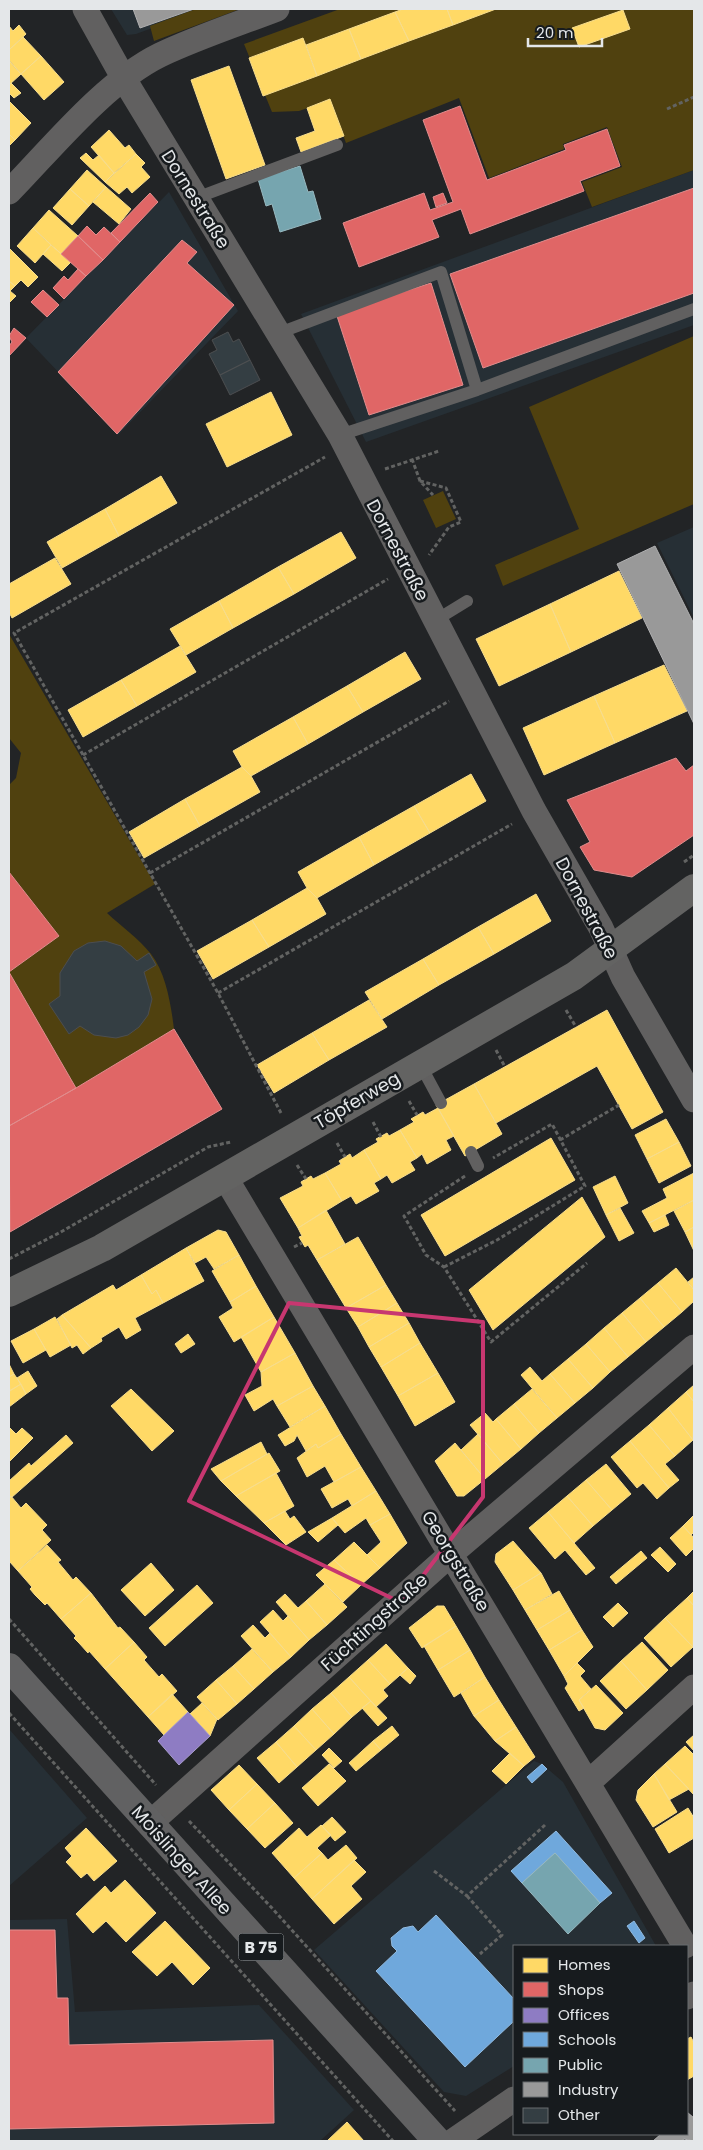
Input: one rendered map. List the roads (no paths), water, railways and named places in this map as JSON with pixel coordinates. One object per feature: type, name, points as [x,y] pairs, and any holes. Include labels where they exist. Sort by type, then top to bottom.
[{"type":"main road","name":"Töpferweg","points":[[9,1293],[102,1248],[574,976],[694,888]]},
{"type":"main road","name":"Moislinger Allee","points":[[9,1667],[437,2141]]},
{"type":"street","name":"Dornestraße","points":[[85,9],[124,79],[279,332],[342,440],[534,811],[601,928],[623,977],[694,1100]]},
{"type":"street","points":[[9,192],[102,97],[124,79],[160,55],[277,9]]},
{"type":"street","name":"Georgstraße","points":[[225,1177],[589,1782],[684,1945]]},
{"type":"street","name":"Füchtingstraße","points":[[149,1824],[452,1553],[694,1347]]},
{"type":"street","points":[[589,1782],[694,1688]]},
{"type":"street","points":[[462,2134],[513,2100]]},
{"type":"lane","points":[[196,198],[337,145]]},
{"type":"lane","points":[[279,332],[442,272],[477,390]]},
{"type":"lane","points":[[342,440],[694,309]]},
{"type":"lane","points":[[436,620],[467,602]]},
{"type":"lane","points":[[420,1064],[441,1102]]},
{"type":"lane","points":[[471,1152],[478,1166]]}]
